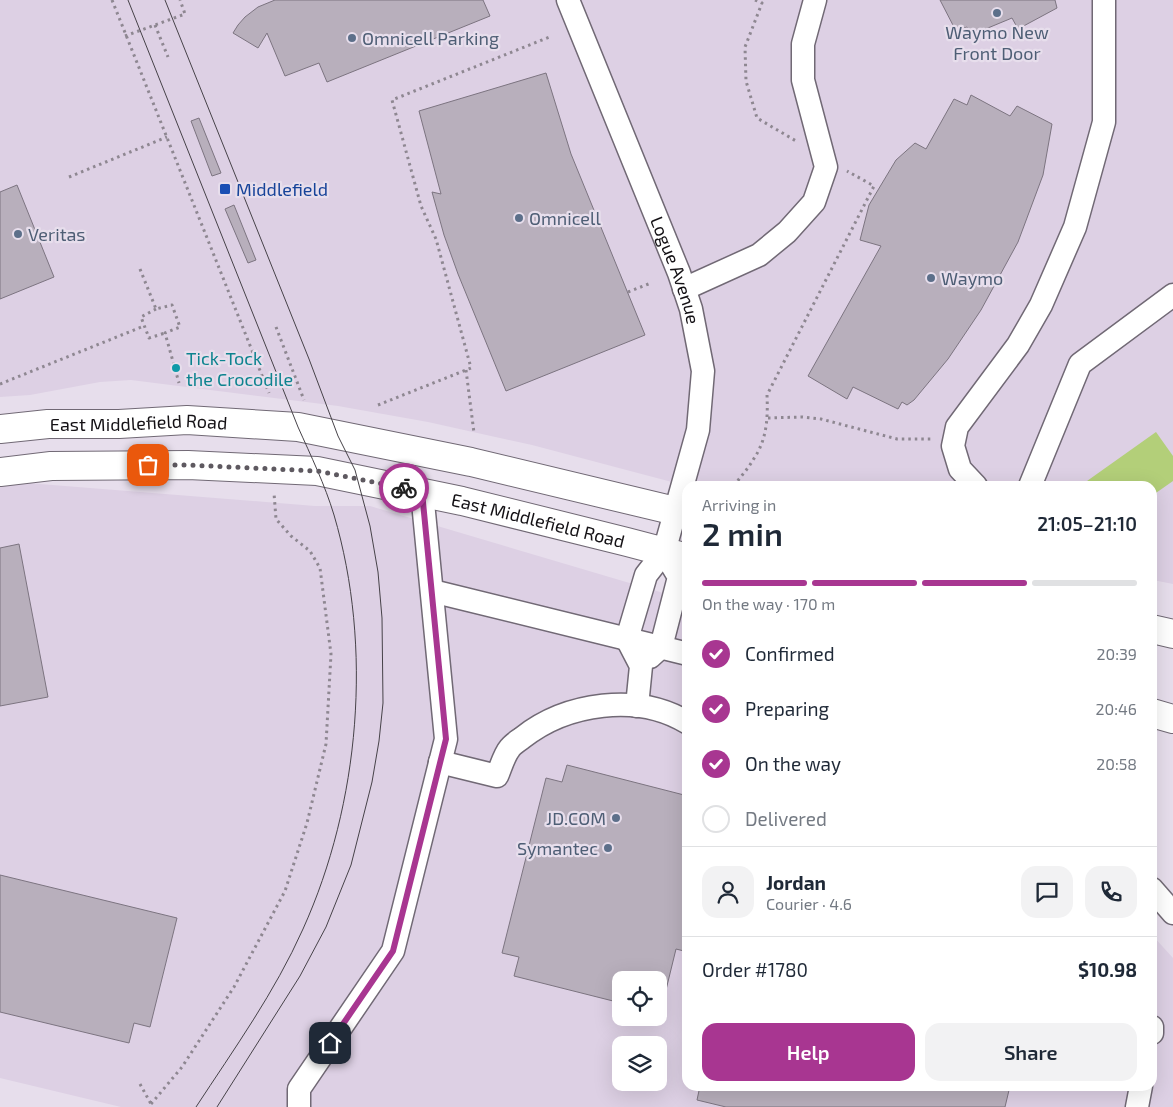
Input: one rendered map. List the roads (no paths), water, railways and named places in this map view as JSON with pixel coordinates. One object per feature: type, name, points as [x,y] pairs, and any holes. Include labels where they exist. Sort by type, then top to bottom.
[{"type":"main road","name":"East Middlefield Road","points":[[0,429],[48,424],[119,424],[187,420],[298,427],[471,462],[681,513]]},
{"type":"main road","points":[[48,424],[51,466]]},
{"type":"main road","name":"East Middlefield Road","points":[[0,472],[51,466],[188,465],[317,471],[422,492],[676,555]]},
{"type":"main road","points":[[1157,630],[1173,634]]},
{"type":"main road","points":[[1157,714],[1173,719]]},
{"type":"street","name":"Logue Avenue","points":[[568,0],[672,254],[691,309],[703,371],[698,430],[688,481]]},
{"type":"street","points":[[684,289],[759,255],[787,232],[814,202],[826,167],[803,80],[803,44],[815,0]]},
{"type":"street","points":[[971,481],[960,469],[953,446],[957,427],[1018,345],[1041,305],[1075,227],[1104,122],[1104,0]]},
{"type":"street","points":[[1032,481],[1080,364],[1173,295]]},
{"type":"street","points":[[299,1107],[299,1089],[393,951],[446,739],[422,492]]},
{"type":"street","name":"Logue Avenue","points":[[676,555],[681,513]]},
{"type":"street","points":[[637,706],[641,666],[627,639],[646,575],[676,555],[679,576],[661,648],[641,666]]},
{"type":"street","points":[[432,591],[682,653]]},
{"type":"street","points":[[440,762],[497,776],[509,748],[534,728],[564,714],[591,707],[637,706],[676,715],[682,719]]},
{"type":"street","points":[[1157,895],[1173,913]]},
{"type":"street","points":[[1137,1107],[1140,1091]]},
{"type":"tram line","points":[[128,0],[298,427],[318,471],[334,515],[346,566],[354,618],[356,671],[354,724],[348,777],[337,830],[322,880],[303,929],[280,975],[196,1107]]},
{"type":"tram line","points":[[165,0],[338,436],[355,470],[370,526],[378,572],[382,618],[383,703],[379,741],[372,782],[351,865],[326,927],[300,976],[217,1107]]},
{"type":"place","name":"Waymo New Front Door","points":[[997,13]]},
{"type":"place","name":"Omnicell Parking","points":[[352,38]]},
{"type":"place","name":"Middlefield","points":[[225,189]]},
{"type":"place","name":"Omnicell","points":[[519,218]]},
{"type":"place","name":"Veritas","points":[[18,234]]},
{"type":"place","name":"Waymo","points":[[931,278]]},
{"type":"place","name":"Tick-Tock the Crocodile","points":[[176,368]]},
{"type":"place","name":"JD.COM","points":[[616,818]]},
{"type":"place","name":"Symantec","points":[[608,848]]}]
